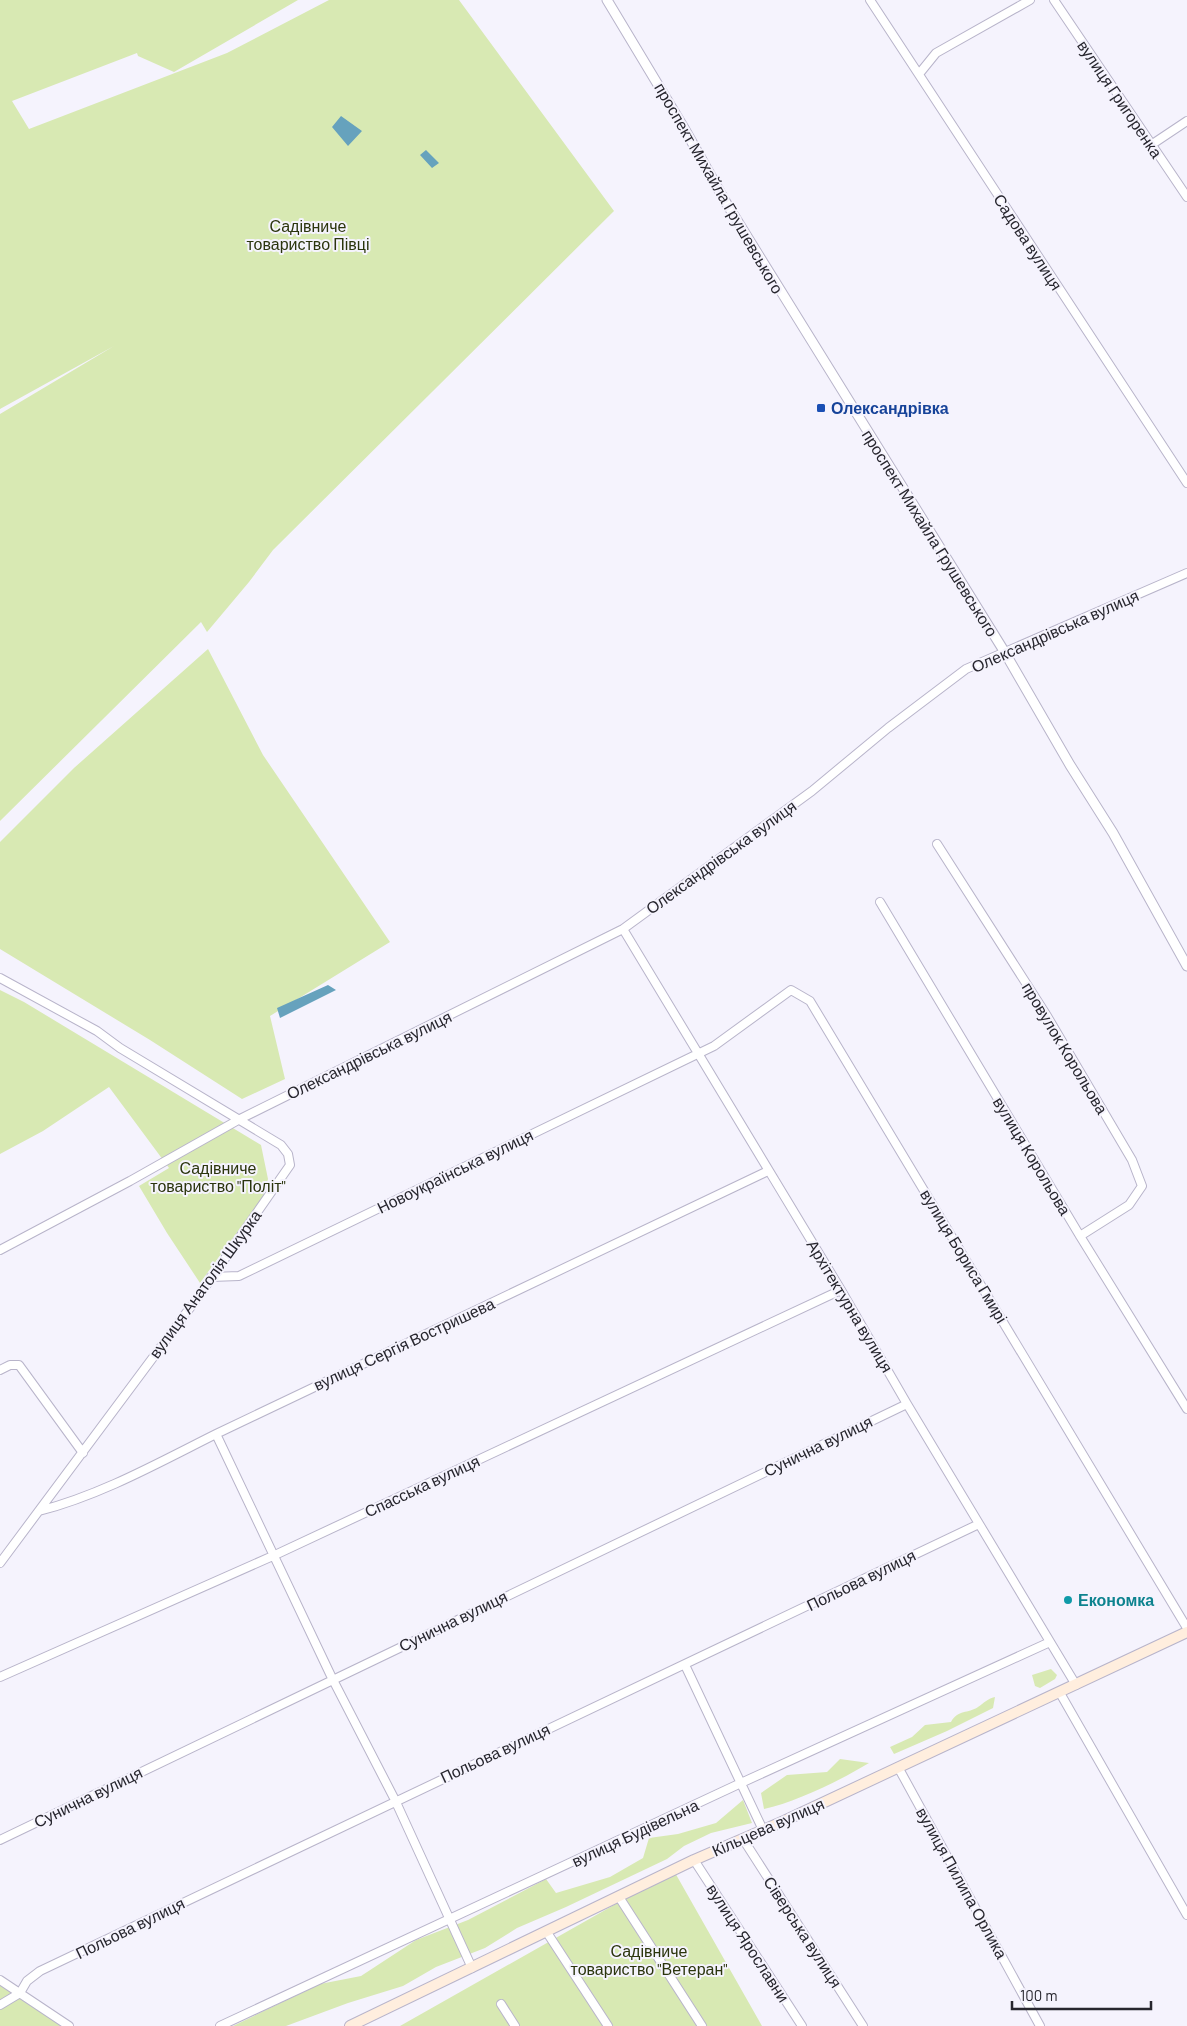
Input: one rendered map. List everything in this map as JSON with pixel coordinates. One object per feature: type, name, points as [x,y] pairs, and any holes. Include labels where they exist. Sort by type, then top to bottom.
[{"type":"main road","name":"Кільцева вулиця","points":[[350,2026],[694,1860],[898,1768],[1187,1632]]},
{"type":"street","name":"проспект Михайла Грушевського","points":[[608,0],[810,341],[1004,652],[1070,765],[1113,833],[1187,966]]},
{"type":"street","name":"Садова вулиця","points":[[870,0],[920,74],[1004,207],[1187,483]]},
{"type":"street","points":[[920,74],[936,53],[1030,0]]},
{"type":"street","name":"вулиця Григоренка","points":[[1054,0],[1187,197]]},
{"type":"street","points":[[1151,145],[1187,121]]},
{"type":"street","name":"Олександрівська вулиця","points":[[0,1250],[130,1181],[240,1119],[623,929],[812,791],[888,728],[966,670],[1187,573]]},
{"type":"street","name":"провулок Корольова","points":[[937,844],[1047,1016],[1132,1160],[1140,1178],[1142,1186],[1129,1205],[1080,1236]]},
{"type":"street","name":"вулиця Корольова","points":[[880,902],[1080,1236],[1187,1409]]},
{"type":"street","name":"Архітектурна вулиця","points":[[623,929],[1076,1685]]},
{"type":"street","name":"вулиця Анатолія Шкурка","points":[[0,978],[97,1031],[120,1048],[281,1145],[288,1154],[290,1165],[83,1453],[0,1563]]},
{"type":"street","name":"вулиця Бориса Гмирі","points":[[697,1054],[714,1046],[791,990],[810,1001],[1187,1628]]},
{"type":"street","name":"Новоукраїнська вулиця","points":[[211,1277],[239,1276],[697,1054]]},
{"type":"street","name":"вулиця Сергія Востришева","points":[[39,1512],[75,1502],[768,1172]]},
{"type":"street","name":"Спасська вулиця","points":[[0,1677],[275,1555],[841,1290]]},
{"type":"street","points":[[0,1370],[10,1365],[19,1365],[83,1453]]},
{"type":"street","name":"Сунична вулиця","points":[[0,1840],[332,1678],[907,1404]]},
{"type":"street","points":[[216,1434],[332,1678],[395,1800],[472,1968]]},
{"type":"street","name":"Польова вулиця","points":[[0,2005],[20,1993],[27,1981],[40,1971],[395,1800],[685,1665],[979,1524]]},
{"type":"street","name":"вулиця Будівельна","points":[[220,2026],[741,1783],[1050,1642]]},
{"type":"street","points":[[685,1665],[763,1830]]},
{"type":"street","points":[[1060,1692],[1184,1902],[1187,1915]]},
{"type":"street","name":"вулиця Пилипа Орлика","points":[[898,1768],[1040,2026]]},
{"type":"street","name":"Сіверська вулиця","points":[[743,1838],[863,2026]]},
{"type":"street","name":"вулиця Ярославни","points":[[694,1860],[802,2026]]},
{"type":"street","points":[[619,1897],[702,2026]]},
{"type":"street","points":[[546,1931],[608,2026]]},
{"type":"street","points":[[0,1980],[69,2026]]},
{"type":"street","points":[[501,2004],[516,2026]]},
{"type":"green space","name":"Садівниче товариство Півці","points":[[0,0],[298,0],[174,72],[138,56],[137,53],[12,101],[29,129],[227,53],[329,0],[459,0],[614,211],[273,550],[207,632],[201,622],[0,821],[0,414],[114,346],[0,409]]},
{"type":"green space","points":[[208,649],[263,755],[390,942],[270,1016],[285,1079],[242,1099],[150,1040],[0,949],[0,842],[74,768]]},
{"type":"green space","name":"Садівниче товариство \"Політ\"","points":[[0,990],[24,1002],[261,1145],[268,1179],[263,1197],[200,1283],[139,1186],[169,1168],[109,1087],[43,1131],[0,1154]]},
{"type":"green space","points":[[1051,1669],[1057,1675],[1055,1679],[1040,1688],[1035,1686],[1032,1675]]},
{"type":"green space","points":[[995,1697],[993,1708],[947,1731],[894,1754],[890,1747],[912,1737],[925,1725],[951,1722],[960,1713],[974,1709]]},
{"type":"green space","points":[[840,1759],[869,1763],[818,1790],[764,1809],[761,1793],[787,1775],[827,1772]]},
{"type":"green space","points":[[743,1800],[752,1823],[711,1833],[684,1846],[667,1859],[517,1928],[485,1948],[436,1967],[403,1986],[348,2003],[286,2026],[233,2026],[320,1984],[361,1976],[416,1940],[468,1920],[546,1879],[556,1893],[610,1877],[643,1858],[649,1838],[678,1834],[716,1823]]},
{"type":"green space","name":"Садівниче товариство \"Ветеран\"","points":[[674,1871],[762,2026],[400,2026]]},
{"type":"green space","points":[[0,1980],[69,2026],[0,2026]]},
{"type":"water","points":[[341,116],[362,131],[348,146],[332,127]]},
{"type":"water","points":[[426,150],[439,163],[432,168],[420,155]]},
{"type":"water","points":[[328,985],[336,990],[280,1018],[277,1008]]},
{"type":"place","name":"Олександрівка","points":[[821,408]]},
{"type":"place","name":"Економка","points":[[1068,1600]]}]
